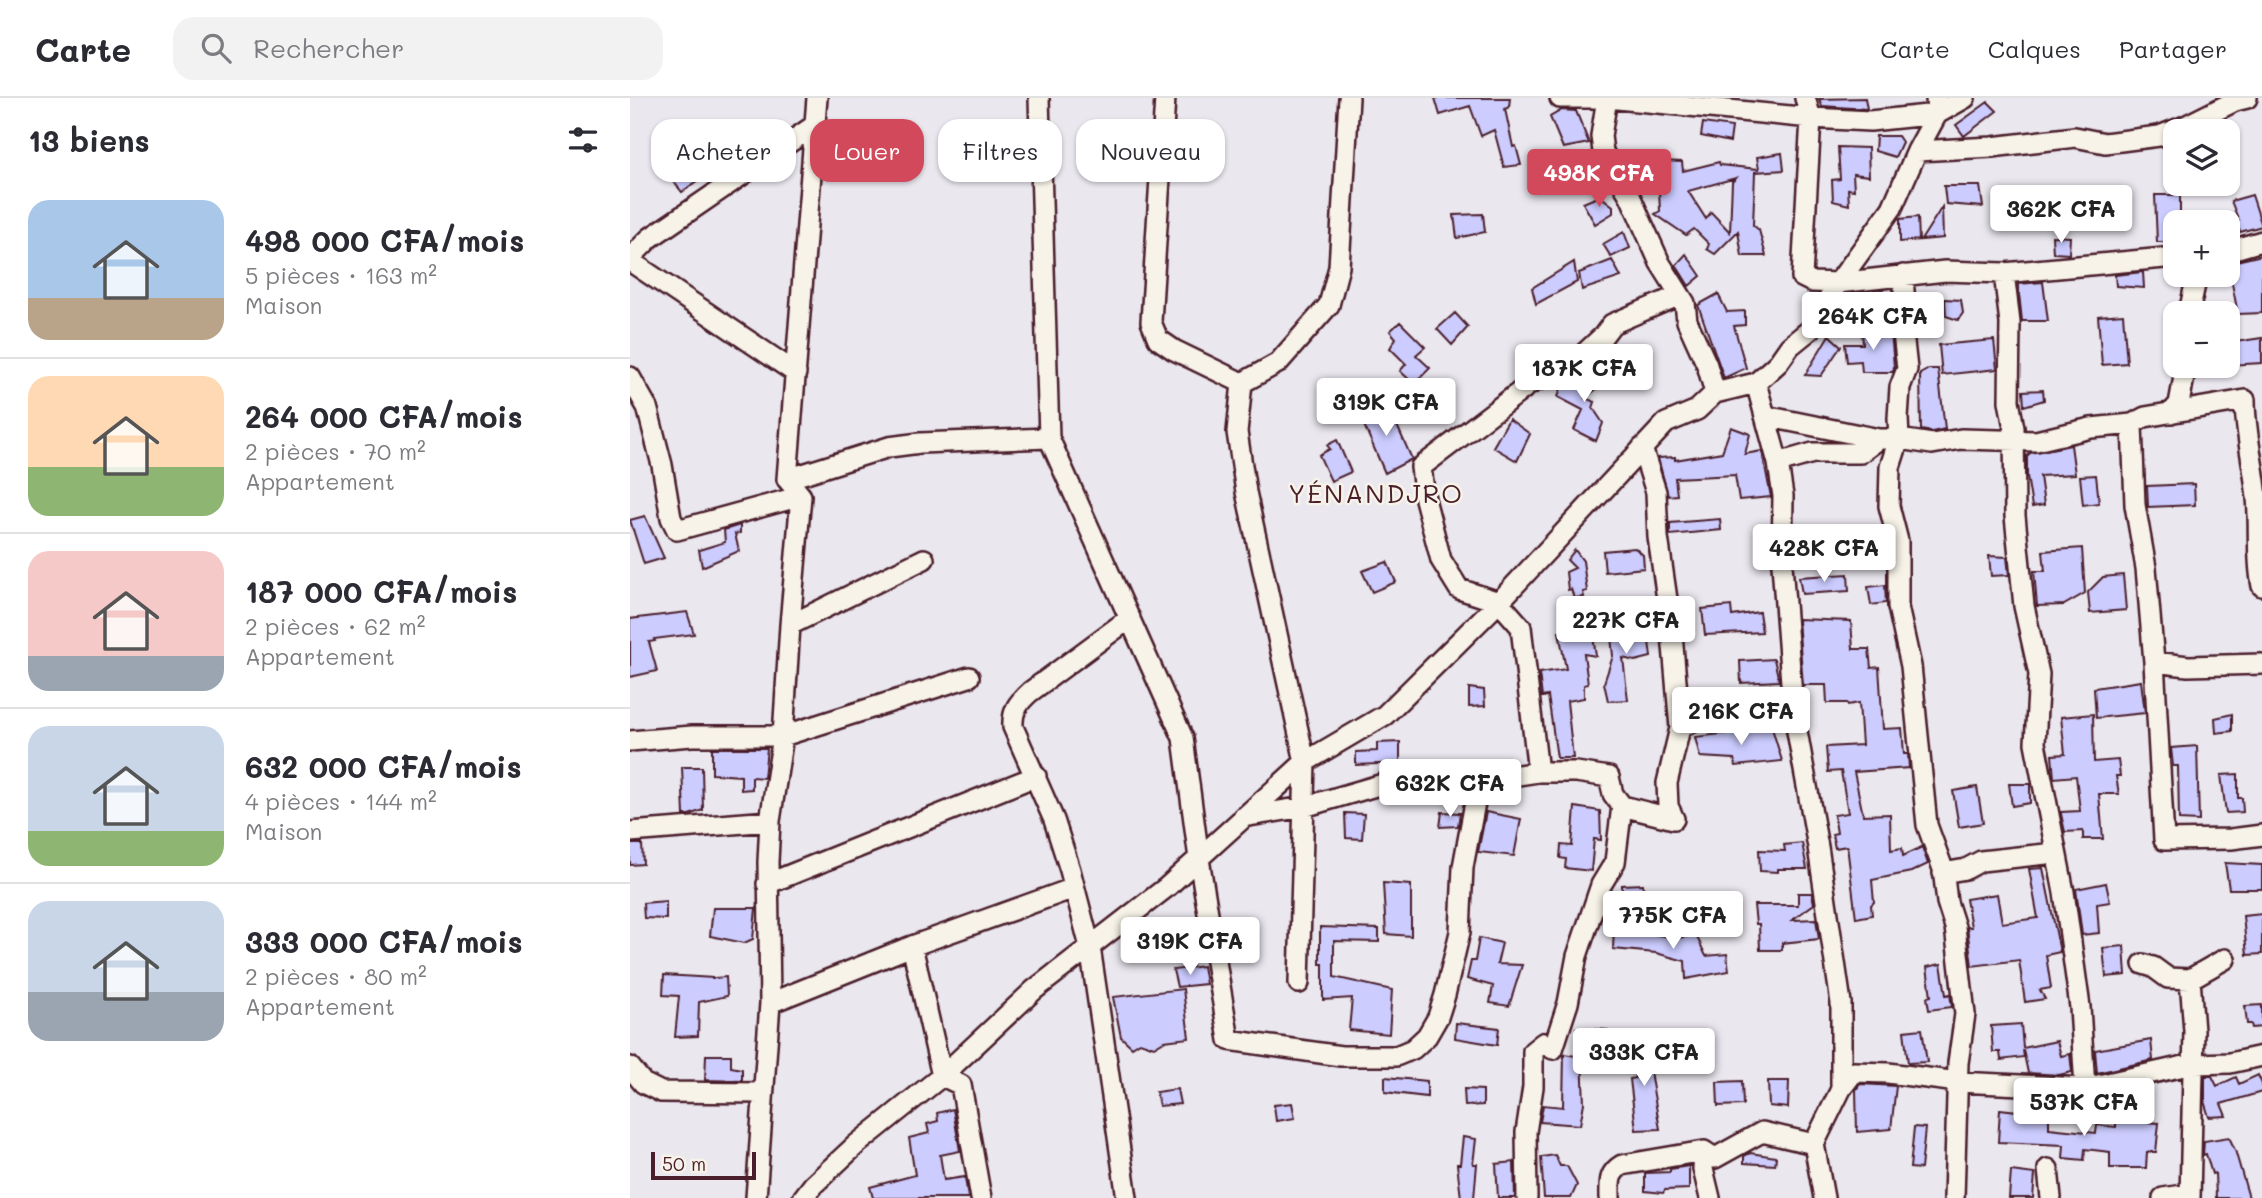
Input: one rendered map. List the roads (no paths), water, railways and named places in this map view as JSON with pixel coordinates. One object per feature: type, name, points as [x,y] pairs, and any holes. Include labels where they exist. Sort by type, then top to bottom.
[{"type":"street","points":[[815,119],[817,98]]},
{"type":"street","points":[[1039,98],[1049,438],[1183,738],[1199,859],[1229,1040],[1341,1056],[1396,1056],[1413,1049],[1427,1036],[1438,1017],[1445,995],[1460,932],[1463,867],[1479,781]]},
{"type":"street","points":[[1166,98],[1151,322],[1158,339],[1174,350],[1242,383]]},
{"type":"street","points":[[1242,383],[1278,363],[1329,305],[1339,267],[1349,98]]},
{"type":"street","points":[[1560,98],[1607,98],[1811,118],[1870,121],[1965,98]]},
{"type":"street","points":[[1607,98],[1601,136],[1603,152],[1630,196],[1660,263],[1685,303],[1687,321],[1707,365],[1715,393]]},
{"type":"street","points":[[1805,98],[1811,118],[1802,276],[1812,282],[1838,282],[1945,271],[2004,273],[2163,258]]},
{"type":"street","points":[[1917,152],[2075,137],[2105,143],[2159,136],[2235,101],[2248,98]]},
{"type":"street","points":[[803,1198],[813,1185],[856,1145],[942,1076],[1034,990],[1121,925],[1199,859],[1305,762],[1385,715],[1499,602],[1666,423],[1697,410],[1715,393],[1756,383],[1778,363],[1790,346],[1811,329],[1838,282],[1892,208],[1937,106]]},
{"type":"street","points":[[796,373],[630,259],[650,238],[810,128]]},
{"type":"street","points":[[755,1198],[770,1003],[767,884],[771,821],[783,736],[801,496],[787,480],[810,180]]},
{"type":"street","points":[[2240,247],[2262,241]]},
{"type":"street","points":[[2004,273],[2010,323],[2009,401],[2014,428],[2015,516],[2025,606],[2039,674],[2035,743],[2064,892],[2080,1007],[2085,1088]]},
{"type":"street","points":[[1903,275],[1906,321],[1903,333],[1907,369],[1900,387],[1899,439],[1890,467],[1889,506],[1898,541],[1898,607],[1910,666],[1927,825],[1943,873],[1947,902],[1955,927],[1965,1014],[1958,1063],[1954,1198]]},
{"type":"street","points":[[1538,772],[1521,627],[1499,602],[1460,589],[1441,560],[1425,499],[1422,467],[1530,384],[1574,363],[1612,324],[1680,295]]},
{"type":"street","points":[[630,377],[647,407],[662,465],[671,518],[677,530],[801,496]]},
{"type":"street","points":[[2171,413],[2179,404],[2184,378]]},
{"type":"street","points":[[1242,383],[1237,432],[1246,492],[1305,762],[1299,983]]},
{"type":"street","points":[[1756,383],[1778,463],[1783,496],[1782,564],[1793,709],[1818,847],[1841,1003],[1841,1089]]},
{"type":"street","points":[[1765,416],[1879,439],[1932,444],[1961,439],[2036,441],[2091,428],[2132,424],[2145,417],[2253,398]]},
{"type":"street","points":[[2253,398],[2256,432],[2262,433]]},
{"type":"street","points":[[2253,398],[2245,416],[2258,500],[2257,538],[2262,586]]},
{"type":"street","points":[[2132,424],[2135,505],[2146,568],[2154,662],[2164,841],[2262,835]]},
{"type":"street","points":[[787,480],[889,447],[920,443],[1049,438]]},
{"type":"street","points":[[1778,463],[1813,453],[1860,453],[1879,439]]},
{"type":"street","points":[[1242,817],[1304,807],[1393,781],[1479,781],[1538,772],[1576,772],[1609,777],[1613,794],[1622,806],[1674,819],[1668,806],[1667,783],[1680,728],[1672,634],[1658,537],[1656,492],[1642,448]]},
{"type":"street","points":[[790,625],[923,559]]},
{"type":"street","points":[[1127,1198],[1090,947],[1054,820],[1013,727],[1012,715],[1018,703],[1030,692],[1130,618]]},
{"type":"street","points":[[2154,662],[2188,666],[2262,664]]},
{"type":"street","points":[[630,741],[692,736],[783,736],[969,677]]},
{"type":"street","points":[[1680,728],[1695,720],[1744,710],[1793,709]]},
{"type":"street","points":[[767,884],[1036,776]]},
{"type":"street","points":[[1527,1198],[1526,1132],[1532,1087],[1533,1051],[1543,1043],[1553,1049],[1568,1003],[1577,956],[1601,885],[1615,862],[1622,806]]},
{"type":"street","points":[[630,832],[771,821]]},
{"type":"street","points":[[1943,873],[1966,869],[1981,861],[2055,853]]},
{"type":"street","points":[[770,1003],[912,946],[1074,888]]},
{"type":"street","points":[[912,946],[942,1076]]},
{"type":"street","points":[[2143,964],[2153,967],[2168,978],[2190,979],[2225,959]]},
{"type":"street","points":[[2163,1198],[2190,1196],[2194,1031],[2190,979]]},
{"type":"street","points":[[1824,1198],[1814,1144],[1841,1089],[1854,1072],[1888,1073],[1958,1082],[2085,1088],[2193,1064],[2230,1063],[2262,1056]]},
{"type":"street","points":[[630,1067],[643,1083],[660,1092],[762,1093]]},
{"type":"street","points":[[942,1076],[961,1085],[981,1198]]},
{"type":"street","points":[[1610,1198],[1610,1177],[1615,1169],[1622,1165],[1704,1151],[1715,1158],[1762,1132],[1814,1144]]},
{"type":"street","points":[[1704,1151],[1703,1169],[1710,1198]]},
{"type":"street","points":[[2048,1169],[2051,1198]]},
{"type":"district","name":"YÉNANDJRO","points":[[1376,493]]}]
